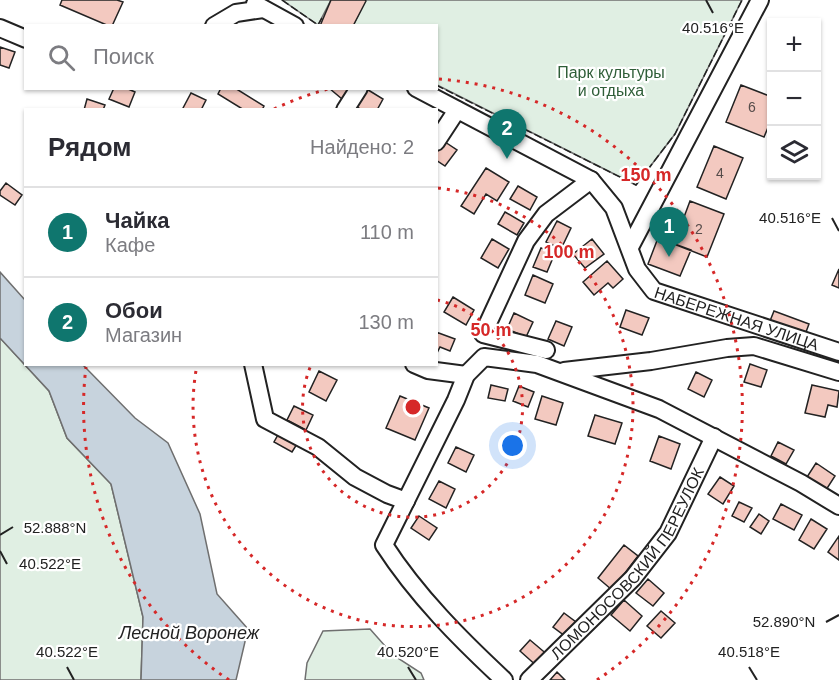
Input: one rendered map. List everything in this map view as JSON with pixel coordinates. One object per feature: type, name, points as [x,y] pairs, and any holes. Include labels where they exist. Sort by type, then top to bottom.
[{"type":"street","points":[[630,247],[760,0]]},
{"type":"street","points":[[217,24],[256,4],[291,24]]},
{"type":"street","points":[[0,28],[24,38]]},
{"type":"street","points":[[346,108],[358,90]]},
{"type":"street","name":"НАБЕРЕЖНАЯ УЛИЦА","points":[[420,90],[591,180],[614,208],[637,270],[654,291],[839,352]]},
{"type":"street","points":[[438,139],[457,110]]},
{"type":"street","points":[[546,350],[483,334],[526,241],[546,214],[591,180]]},
{"type":"street","name":"НАБЕРЕЖНАЯ УЛИЦА","points":[[560,372],[754,346],[839,372]]},
{"type":"street","name":"НАБЕРЕЖНАЯ УЛИЦА","points":[[466,375],[484,357],[537,364],[560,372],[659,409],[839,506]]},
{"type":"street","points":[[253,366],[265,419],[318,447],[355,477],[387,495],[406,501]]},
{"type":"street","points":[[419,366],[428,370],[466,375],[456,400],[384,545],[402,573],[461,639],[504,680]]},
{"type":"street","name":"ЛОМОНОСОВСКИЙ ПЕРЕУЛОК","points":[[529,680],[633,578],[668,533],[714,437]]},
{"type":"green space","points":[[282,0],[331,0],[317,24]]},
{"type":"green space","name":"Парк культуры и отдыха","points":[[365,0],[742,0],[675,134],[636,185],[438,86],[438,24],[354,24]]},
{"type":"green space","points":[[0,338],[49,391],[67,438],[111,484],[143,617],[141,680],[0,680]]},
{"type":"green space","points":[[370,629],[393,655],[421,673],[424,680],[305,680],[307,663],[323,631]]},
{"type":"water","name":"Лесной Воронеж","points":[[0,272],[24,299],[24,364],[0,338]]},
{"type":"water","name":"Лесной Воронеж","points":[[26,366],[84,366],[135,418],[168,443],[200,514],[217,594],[248,629],[236,680],[141,680],[143,617],[111,484],[67,438],[49,391]]},
{"type":"building","points":[[62,0],[117,0],[123,2],[113,24],[104,24],[60,5]]},
{"type":"building","points":[[331,0],[366,1],[354,24],[321,24]]},
{"type":"building","points":[[0,47],[15,52],[9,68],[0,65]]},
{"type":"building","points":[[741,85],[767,95],[767,130],[764,137],[726,122]]},
{"type":"building","points":[[113,90],[135,92],[129,107],[109,99]]},
{"type":"building","points":[[220,90],[238,90],[264,106],[263,108],[241,108],[218,94]]},
{"type":"building","points":[[331,90],[349,90],[342,99]]},
{"type":"building","points":[[364,90],[368,90],[383,99],[378,108],[355,106]]},
{"type":"building","points":[[191,93],[206,100],[202,108],[183,108]]},
{"type":"building","points":[[87,99],[105,105],[104,108],[85,108]]},
{"type":"building","points":[[442,140],[457,150],[445,166],[438,161],[438,145]]},
{"type":"building","points":[[714,146],[743,158],[726,199],[697,187]]},
{"type":"building","points":[[486,168],[509,182],[497,201],[486,194],[474,214],[461,206]]},
{"type":"building","points":[[6,183],[22,195],[15,205],[0,195]]},
{"type":"building","points":[[518,186],[537,197],[530,210],[510,199]]},
{"type":"building","points":[[690,201],[724,214],[707,257],[674,244]]},
{"type":"building","points":[[505,212],[524,223],[517,235],[498,224]]},
{"type":"building","points":[[557,221],[571,228],[561,249],[546,242]]},
{"type":"building","points":[[658,238],[691,250],[680,276],[648,264]]},
{"type":"building","points":[[492,239],[509,249],[498,268],[481,258]]},
{"type":"building","points":[[592,239],[604,254],[585,268],[573,254]]},
{"type":"building","points":[[541,248],[555,253],[547,272],[533,267]]},
{"type":"building","points":[[607,261],[623,279],[613,288],[608,283],[594,295],[583,282]]},
{"type":"building","points":[[839,269],[839,288],[832,285]]},
{"type":"building","points":[[533,275],[553,284],[545,303],[525,295]]},
{"type":"building","points":[[453,297],[474,310],[466,325],[444,312]]},
{"type":"building","points":[[626,310],[649,318],[642,335],[620,327]]},
{"type":"building","points":[[774,311],[809,324],[803,340],[768,326]]},
{"type":"building","points":[[514,313],[533,322],[526,337],[507,329]]},
{"type":"building","points":[[556,321],[572,327],[564,346],[548,339]]},
{"type":"building","points":[[438,333],[455,339],[450,351],[440,347],[438,351]]},
{"type":"building","points":[[750,364],[767,370],[761,387],[744,382]]},
{"type":"building","points":[[319,371],[337,380],[326,401],[309,392]]},
{"type":"building","points":[[696,372],[712,380],[704,397],[688,389]]},
{"type":"building","points":[[491,385],[508,389],[505,401],[488,398]]},
{"type":"building","points":[[812,385],[839,391],[837,407],[828,405],[825,417],[805,413]]},
{"type":"building","points":[[519,386],[534,392],[528,407],[513,401]]},
{"type":"building","points":[[400,396],[429,408],[415,440],[386,428]]},
{"type":"building","points":[[542,396],[563,403],[556,425],[535,419]]},
{"type":"building","points":[[294,406],[313,415],[306,430],[287,420]]},
{"type":"building","points":[[595,415],[622,423],[615,444],[588,436]]},
{"type":"building","points":[[279,433],[297,444],[292,452],[274,442]]},
{"type":"building","points":[[659,436],[680,444],[671,469],[650,461]]},
{"type":"building","points":[[778,442],[794,450],[786,464],[771,456]]},
{"type":"building","points":[[456,447],[474,455],[466,472],[448,463]]},
{"type":"building","points":[[816,463],[835,476],[826,490],[807,477]]},
{"type":"building","points":[[720,477],[734,486],[723,504],[708,494]]},
{"type":"building","points":[[439,481],[455,489],[446,508],[429,499]]},
{"type":"building","points":[[739,502],[752,508],[744,522],[732,516]]},
{"type":"building","points":[[781,504],[802,515],[794,530],[773,519]]},
{"type":"building","points":[[759,514],[769,521],[761,534],[750,527]]},
{"type":"building","points":[[419,516],[437,528],[429,540],[411,528]]},
{"type":"building","points":[[811,519],[827,529],[814,549],[799,540]]},
{"type":"building","points":[[839,536],[839,560],[828,552]]},
{"type":"building","points":[[624,545],[638,556],[612,590],[598,578]]},
{"type":"building","points":[[648,579],[664,593],[653,606],[636,593]]},
{"type":"building","points":[[624,600],[642,616],[630,631],[611,615]]},
{"type":"building","points":[[661,611],[675,623],[661,638],[647,626]]},
{"type":"building","points":[[564,613],[580,625],[569,639],[553,627]]},
{"type":"building","points":[[530,640],[549,656],[539,668],[520,651]]},
{"type":"building","points":[[557,672],[565,680],[550,680]]},
{"type":"fence","points":[[282,0],[317,24]]},
{"type":"fence","points":[[438,86],[636,185],[675,134],[742,0]]},
{"type":"fence","points":[[319,24],[323,16]]},
{"type":"place","name":"Обои","points":[[507,159]]},
{"type":"place","name":"Чайка","points":[[669,257]]}]
